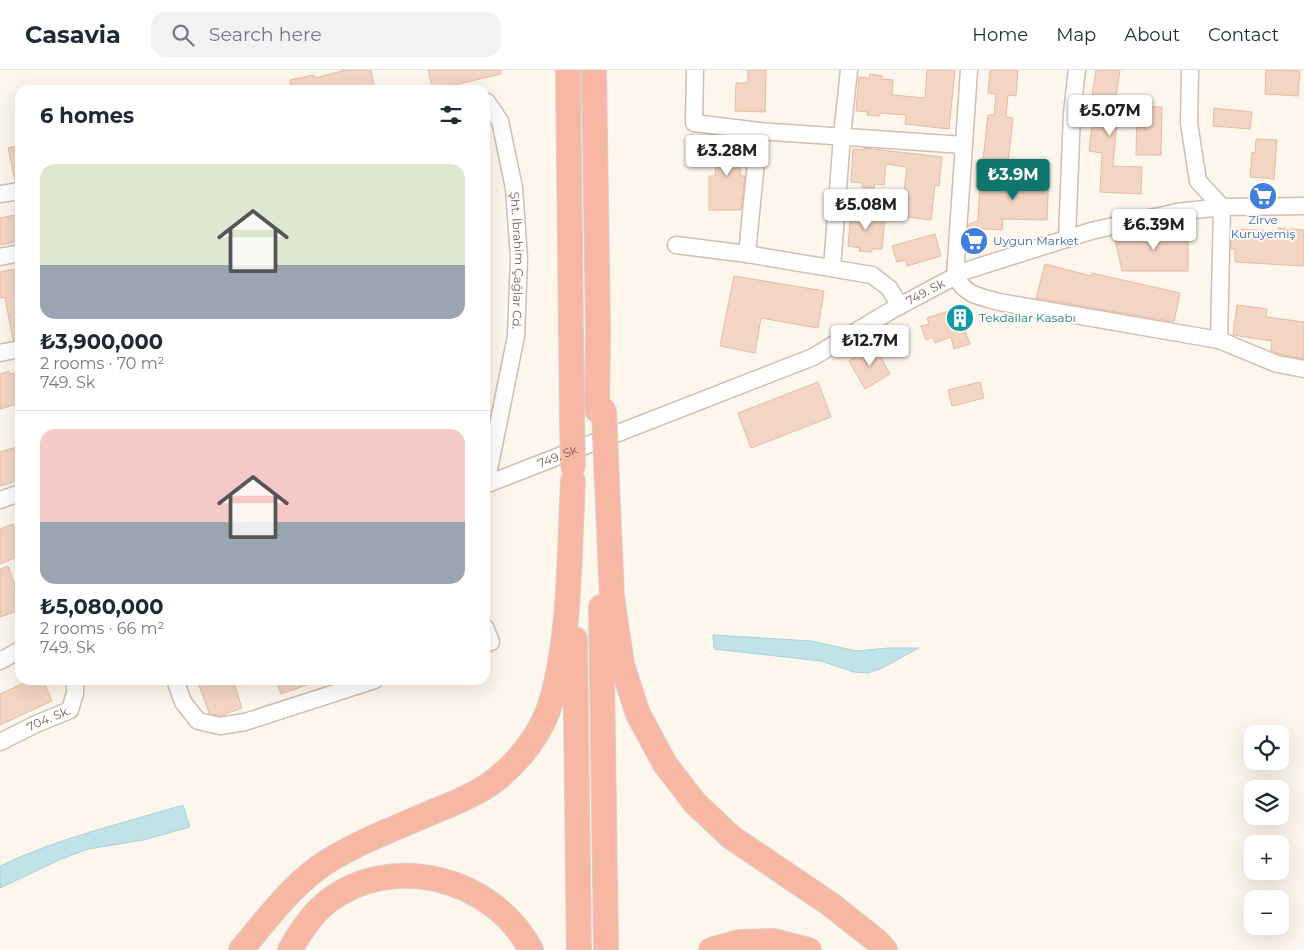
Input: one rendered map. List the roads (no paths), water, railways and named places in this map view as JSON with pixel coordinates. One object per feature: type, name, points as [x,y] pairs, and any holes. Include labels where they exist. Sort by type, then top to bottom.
[{"type":"highway","points":[[568,70],[579,950]]},
{"type":"highway","points":[[594,70],[598,330],[603,460],[612,597],[622,665],[638,714],[665,764],[695,803],[731,837],[830,904],[878,942],[885,950]]},
{"type":"highway","points":[[603,460],[606,950]]},
{"type":"highway","points":[[241,950],[293,890],[326,862],[364,842],[456,802],[493,782],[517,760],[537,735],[552,700],[561,659],[566,609],[573,474]]},
{"type":"highway","points":[[290,950],[304,925],[328,902],[356,885],[388,876],[420,876],[453,883],[482,896],[508,918],[531,950]]},
{"type":"highway","points":[[711,950],[739,942],[774,941],[809,950]]},
{"type":"street","points":[[695,70],[694,123],[759,130],[964,144]]},
{"type":"street","points":[[832,268],[849,70]]},
{"type":"street","points":[[969,70],[955,276],[962,288],[972,294],[999,302],[1219,340],[1277,364],[1304,368]]},
{"type":"street","points":[[1067,239],[1072,113],[1077,70]]},
{"type":"street","points":[[1190,70],[1189,122],[1198,181],[1222,207],[1219,340]]},
{"type":"street","name":"Şht. İbrahim Çağlar Cd.","points":[[490,106],[500,121],[514,188],[519,258],[516,336],[490,465]]},
{"type":"street","points":[[747,254],[759,130]]},
{"type":"street","points":[[0,194],[15,192]]},
{"type":"street","name":"749. Sk","points":[[490,483],[812,357],[965,271],[1091,231],[1177,212],[1222,207],[1304,206]]},
{"type":"street","points":[[676,245],[747,254],[872,275],[889,288],[900,306]]},
{"type":"street","points":[[0,257],[15,254]]},
{"type":"street","points":[[0,353],[15,350]]},
{"type":"street","points":[[0,500],[15,495]]},
{"type":"street","points":[[0,661],[15,653]]},
{"type":"street","name":"704. Sk.","points":[[0,742],[70,710],[75,693],[75,685]]},
{"type":"street","points":[[177,685],[183,702],[198,721],[220,726],[245,722],[330,687],[343,685]]},
{"type":"water","points":[[713,635],[811,641],[857,651],[919,648],[880,669],[868,673],[854,672],[821,661],[714,649]]},
{"type":"water","points":[[183,805],[190,827],[143,840],[88,849],[59,860],[0,888],[0,866],[22,856],[67,839]]},
{"type":"place","name":"Zirve Kuruyemiş","points":[[1263,196]]},
{"type":"place","name":"Uygun Market","points":[[974,241]]},
{"type":"place","name":"Tekdallar Kasabı","points":[[960,318]]}]
